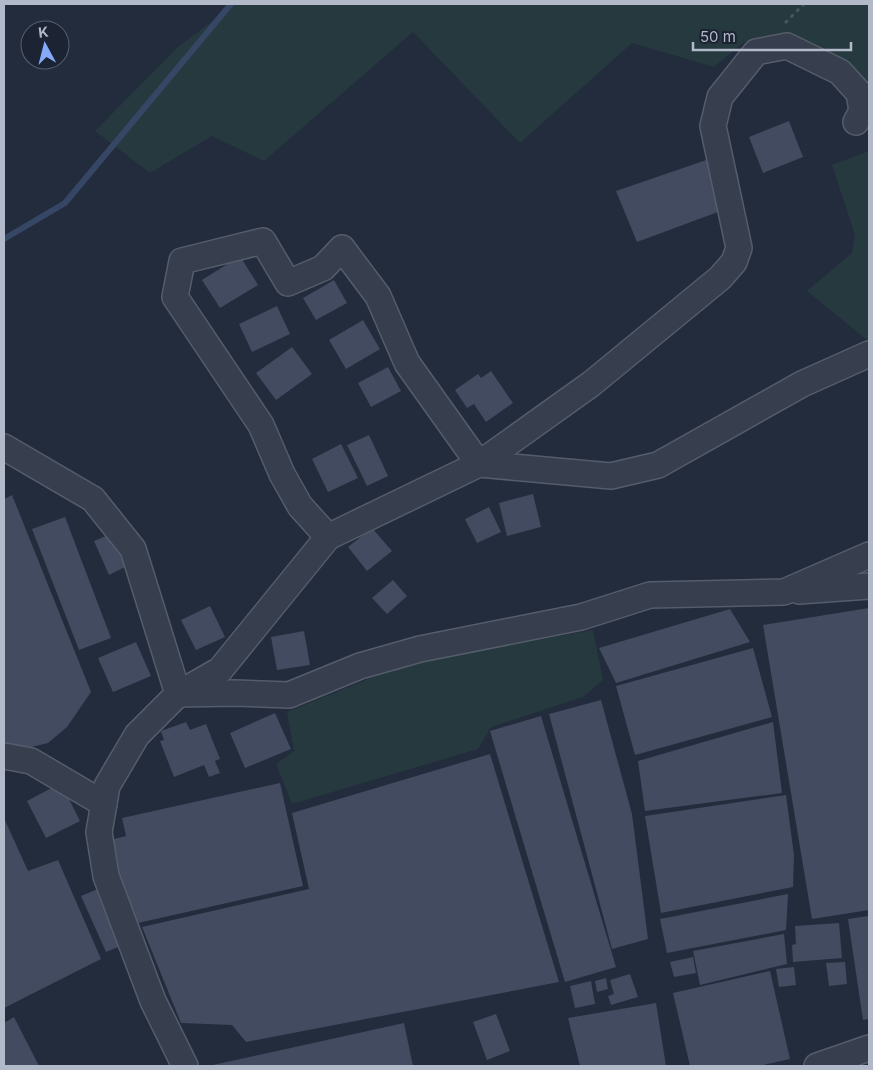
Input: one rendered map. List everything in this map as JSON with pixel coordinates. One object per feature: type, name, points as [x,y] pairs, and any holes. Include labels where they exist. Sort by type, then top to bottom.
[{"type":"street","points":[[185,1066],[154,1000],[106,876],[99,832],[107,786],[137,735],[178,694],[220,670],[328,538],[479,464],[591,384],[720,278],[734,262],[738,248],[713,126],[720,97],[756,52],[787,46],[840,72],[859,93],[862,111],[856,122]]},
{"type":"street","points":[[328,538],[300,506],[282,474],[261,425],[175,297],[182,261],[263,241],[288,283],[323,268],[342,248],[378,296],[407,363],[479,464],[611,476],[658,465],[802,384],[869,354]]},
{"type":"street","points":[[4,447],[93,499],[133,549],[178,694]]},
{"type":"street","points":[[784,592],[869,556]]},
{"type":"street","points":[[178,694],[235,693],[289,695],[360,666],[420,649],[582,618],[650,595],[784,592],[869,586]]},
{"type":"street","points":[[4,756],[31,761],[104,804]]},
{"type":"street","points":[[817,1066],[869,1048]]},
{"type":"green space","points":[[235,4],[869,4],[869,91],[811,44],[744,42],[714,67],[632,43],[520,143],[413,32],[264,161],[212,136],[150,173],[95,131],[178,47]]},
{"type":"green space","points":[[869,151],[869,339],[867,340],[807,291],[852,253],[855,235],[832,165]]},
{"type":"green space","points":[[593,630],[603,680],[583,697],[491,727],[478,749],[292,804],[276,764],[294,751],[287,712],[408,663]]},
{"type":"building","points":[[789,121],[803,157],[763,173],[749,137]]},
{"type":"building","points":[[715,157],[726,209],[637,242],[616,191]]},
{"type":"building","points":[[240,256],[258,285],[220,308],[202,280]]},
{"type":"building","points":[[334,280],[347,303],[316,320],[303,298]]},
{"type":"building","points":[[277,306],[290,334],[252,352],[239,324]]},
{"type":"building","points":[[363,320],[380,349],[346,369],[329,340]]},
{"type":"building","points":[[292,347],[312,374],[276,400],[256,373]]},
{"type":"building","points":[[388,367],[401,391],[371,407],[358,383]]},
{"type":"building","points":[[491,371],[513,403],[486,422],[474,404],[467,408],[455,390],[478,374],[481,378]]},
{"type":"building","points":[[369,435],[388,476],[367,486],[347,445]]},
{"type":"building","points":[[341,444],[358,478],[328,492],[312,459]]},
{"type":"building","points":[[533,494],[541,527],[507,536],[499,503]]},
{"type":"building","points":[[12,495],[91,692],[67,727],[48,743],[19,750],[4,748],[4,499]]},
{"type":"building","points":[[489,507],[501,532],[477,543],[465,519]]},
{"type":"building","points":[[65,517],[111,638],[79,650],[32,529]]},
{"type":"building","points":[[372,528],[392,551],[367,571],[348,547]]},
{"type":"building","points":[[113,533],[127,566],[109,575],[94,541]]},
{"type":"building","points":[[393,580],[407,596],[387,614],[372,598]]},
{"type":"building","points":[[210,606],[225,637],[196,650],[181,620]]},
{"type":"building","points":[[869,608],[869,910],[812,919],[763,625]]},
{"type":"building","points":[[730,609],[750,642],[616,683],[599,648]]},
{"type":"building","points":[[304,631],[310,665],[277,670],[271,637]]},
{"type":"building","points":[[136,642],[151,676],[113,692],[98,658]]},
{"type":"building","points":[[753,648],[772,717],[635,755],[616,686]]},
{"type":"building","points":[[601,700],[632,814],[648,939],[612,949],[549,714]]},
{"type":"building","points":[[275,713],[291,749],[245,768],[230,733]]},
{"type":"building","points":[[541,716],[616,967],[565,982],[490,731]]},
{"type":"building","points":[[186,722],[190,730],[206,724],[220,759],[215,761],[220,773],[209,777],[204,765],[174,777],[160,741],[164,740],[161,731]]},
{"type":"building","points":[[773,722],[782,793],[645,811],[638,761]]},
{"type":"building","points":[[490,754],[559,982],[246,1042],[232,1025],[181,1023],[142,927],[309,889],[292,813]]},
{"type":"building","points":[[61,783],[80,821],[46,838],[27,801]]},
{"type":"building","points":[[280,783],[303,886],[138,923],[115,863],[110,840],[126,836],[122,818]]},
{"type":"building","points":[[786,795],[794,855],[793,887],[661,913],[645,816]]},
{"type":"building","points":[[4,818],[28,871],[58,860],[101,959],[4,1008]]},
{"type":"building","points":[[98,889],[123,945],[106,952],[81,896]]},
{"type":"building","points":[[788,894],[786,930],[667,953],[660,919]]},
{"type":"building","points":[[868,916],[869,1019],[863,1020],[848,919]]},
{"type":"building","points":[[839,923],[842,958],[793,962],[792,945],[796,944],[795,926]]},
{"type":"building","points":[[784,934],[787,964],[700,985],[693,951]]},
{"type":"building","points":[[693,957],[696,973],[674,977],[670,962]]},
{"type":"building","points":[[845,962],[847,984],[829,986],[826,963]]},
{"type":"building","points":[[794,967],[796,985],[779,987],[776,969]]},
{"type":"building","points":[[770,971],[790,1059],[759,1066],[690,1066],[673,993]]},
{"type":"building","points":[[630,974],[638,997],[611,1005],[608,996],[614,994],[610,980]]},
{"type":"building","points":[[606,978],[608,989],[597,992],[595,981]]},
{"type":"building","points":[[591,981],[595,1004],[575,1008],[570,986]]},
{"type":"building","points":[[656,1003],[666,1066],[580,1066],[568,1018]]},
{"type":"building","points":[[496,1014],[510,1051],[487,1060],[473,1022]]},
{"type":"building","points":[[14,1017],[39,1066],[4,1066],[4,1023]]},
{"type":"building","points":[[404,1023],[413,1066],[213,1066],[213,1065]]},
{"type":"waterway","points":[[4,239],[65,203],[231,4]]}]
